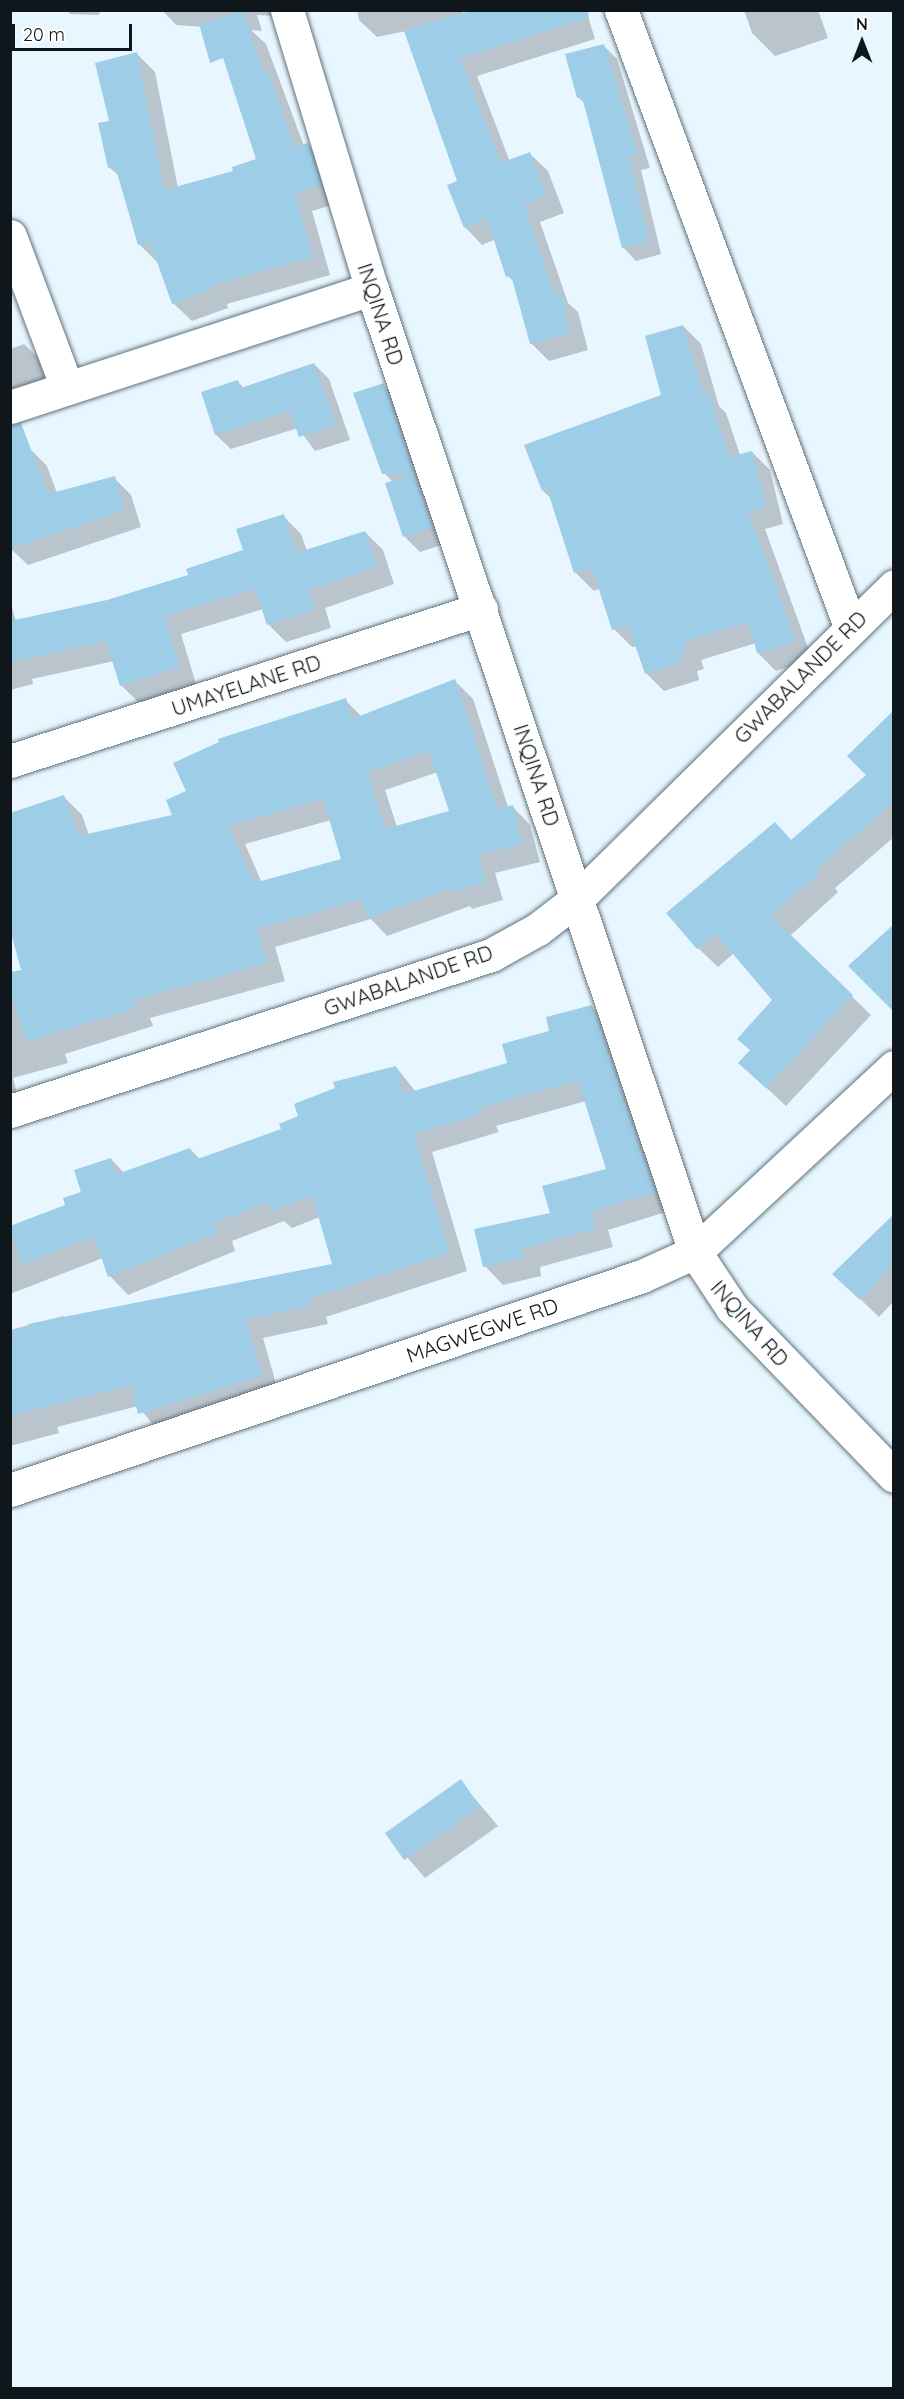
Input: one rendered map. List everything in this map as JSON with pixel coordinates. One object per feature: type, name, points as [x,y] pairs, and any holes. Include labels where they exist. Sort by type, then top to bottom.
[{"type":"street","name":"INQINA RD","points":[[287,10],[372,289],[695,1252],[732,1308],[894,1476]]},
{"type":"street","points":[[621,10],[850,626]]},
{"type":"street","points":[[10,236],[67,388]]},
{"type":"street","points":[[10,407],[372,289]]},
{"type":"street","name":"GWABALANDE RD","points":[[10,1112],[491,955],[538,929],[578,898],[850,626],[894,586]]},
{"type":"street","name":"UMAYELANE RD","points":[[10,760],[481,609]]},
{"type":"street","name":"MAGWEGWE RD","points":[[10,1490],[642,1276],[695,1252],[894,1067]]},
{"type":"building","points":[[473,10],[588,10],[589,18],[460,58],[501,163],[530,152],[547,195],[524,205],[555,295],[561,293],[571,333],[530,344],[511,275],[506,277],[487,219],[464,228],[447,185],[457,181],[404,31]]},
{"type":"building","points":[[243,11],[262,70],[267,69],[294,147],[308,143],[321,185],[295,193],[313,257],[210,286],[211,290],[172,304],[150,242],[138,245],[115,166],[108,168],[98,123],[109,121],[95,63],[137,52],[164,190],[233,171],[232,167],[256,159],[223,58],[210,63],[199,24]]},
{"type":"building","points":[[604,44],[638,155],[629,157],[649,241],[622,248],[582,97],[577,98],[565,54]]},
{"type":"building","points":[[683,325],[704,395],[709,393],[729,457],[752,451],[766,507],[748,511],[796,641],[757,653],[748,622],[684,642],[687,651],[680,653],[682,662],[645,674],[628,625],[612,630],[592,568],[574,573],[547,489],[542,491],[524,445],[661,395],[645,336]]},
{"type":"building","points":[[314,363],[336,425],[299,437],[290,411],[215,435],[201,392],[238,380],[241,388]]},
{"type":"building","points":[[384,383],[432,528],[403,537],[385,483],[414,474],[382,474],[353,393]]},
{"type":"building","points":[[21,423],[48,494],[115,476],[125,510],[10,549],[10,425]]},
{"type":"building","points":[[284,514],[296,553],[365,531],[377,567],[308,590],[314,610],[267,625],[255,589],[164,616],[180,667],[120,686],[106,641],[10,662],[10,621],[107,600],[188,575],[186,569],[243,550],[236,529]]},
{"type":"building","points":[[455,679],[497,809],[513,805],[523,844],[478,855],[486,882],[453,892],[452,888],[368,918],[361,899],[257,929],[268,963],[133,1000],[136,1008],[26,1042],[10,988],[10,972],[21,970],[10,929],[10,813],[64,795],[78,836],[172,815],[166,800],[186,791],[173,763],[219,742],[218,739],[346,698],[352,719]],"holes":[[[429,751],[449,811],[385,829],[368,772]],[[323,799],[341,859],[254,883],[228,826]]]},
{"type":"building","points":[[894,710],[894,802],[817,868],[820,872],[771,916],[853,995],[766,1088],[738,1063],[750,1050],[737,1039],[772,1000],[716,934],[697,949],[666,913],[775,822],[791,840],[866,775],[847,756]]},
{"type":"building","points":[[894,924],[894,1012],[848,966]]},
{"type":"building","points":[[592,1005],[655,1192],[591,1212],[595,1229],[522,1249],[524,1258],[483,1267],[474,1229],[550,1213],[542,1186],[606,1169],[578,1081],[479,1108],[481,1114],[414,1134],[450,1253],[309,1298],[311,1306],[246,1319],[262,1376],[138,1414],[131,1385],[10,1416],[10,1332],[29,1327],[28,1324],[332,1264],[313,1198],[308,1197],[272,1211],[268,1202],[214,1223],[217,1233],[108,1277],[94,1236],[22,1264],[10,1226],[65,1205],[63,1198],[81,1192],[74,1170],[111,1158],[117,1174],[190,1148],[195,1160],[281,1129],[279,1124],[298,1116],[294,1104],[335,1088],[333,1082],[396,1066],[404,1094],[507,1063],[502,1044],[549,1031],[546,1017]]},
{"type":"building","points":[[894,1214],[894,1262],[860,1300],[832,1274]]},
{"type":"building","points":[[461,1779],[480,1807],[404,1860],[385,1833]]}]
